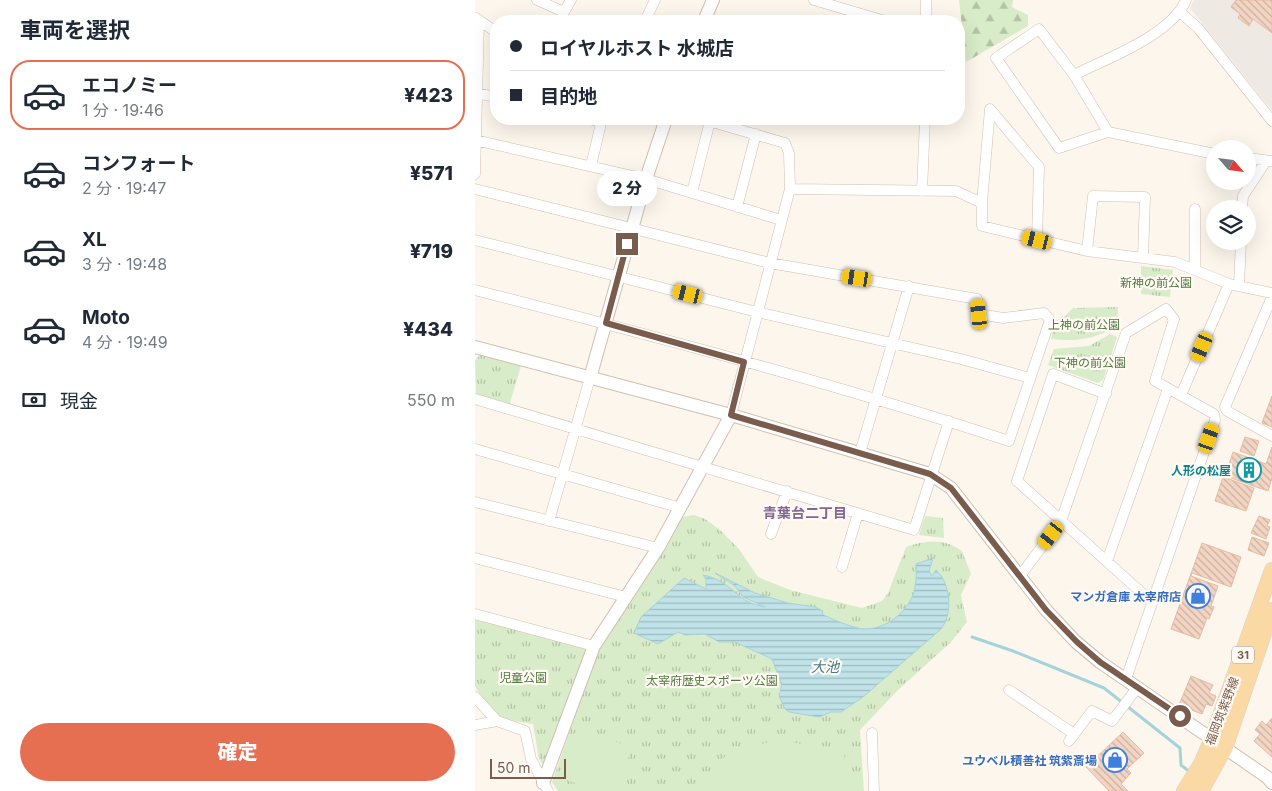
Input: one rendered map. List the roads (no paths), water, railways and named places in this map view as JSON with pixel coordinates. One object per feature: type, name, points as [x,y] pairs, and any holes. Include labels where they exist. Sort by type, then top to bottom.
[{"type":"main road","name":"福岡筑紫野線","points":[[1184,791],[1201,764],[1212,738],[1272,570]]},
{"type":"main road","name":"福岡筑紫野線","points":[[1201,791],[1225,748],[1272,610]]},
{"type":"street","points":[[537,0],[564,12],[571,0]]},
{"type":"street","points":[[648,15],[655,0]]},
{"type":"street","points":[[707,15],[713,0]]},
{"type":"street","points":[[814,0],[865,15]]},
{"type":"street","points":[[926,0],[926,15]]},
{"type":"street","points":[[1074,75],[1160,31],[1181,13],[1186,0]]},
{"type":"street","points":[[1181,13],[1198,28],[1272,121]]},
{"type":"street","points":[[477,19],[490,28]]},
{"type":"street","points":[[475,174],[477,19]]},
{"type":"street","points":[[1108,132],[1074,75],[1039,29],[996,58],[1059,148],[1108,132],[1206,152]]},
{"type":"street","points":[[476,93],[490,96]]},
{"type":"street","points":[[1037,240],[1039,166],[990,109],[982,203],[982,226],[1037,240],[1087,251],[1175,262],[1195,268],[1234,285],[1272,295],[1225,407],[1227,411],[1272,436]]},
{"type":"street","points":[[591,166],[600,125]]},
{"type":"street","points":[[549,521],[606,323],[631,228],[664,125]]},
{"type":"street","points":[[692,193],[705,125]]},
{"type":"street","points":[[546,787],[594,646],[658,548],[705,466],[731,415],[790,189],[789,153],[785,143],[724,125]]},
{"type":"street","points":[[922,191],[925,125]]},
{"type":"street","points":[[737,207],[756,134]]},
{"type":"street","points":[[475,140],[646,179],[781,220]]},
{"type":"street","points":[[1243,200],[1243,196],[1269,161],[1256,159]]},
{"type":"street","points":[[475,189],[770,263],[977,299],[979,314],[1003,318],[1044,313],[1049,320],[1009,440],[949,421],[606,323],[475,290]]},
{"type":"street","points":[[790,189],[955,190],[982,203]]},
{"type":"street","points":[[1087,251],[1093,196],[1145,197],[1143,258]]},
{"type":"street","points":[[1195,209],[1195,268]]},
{"type":"street","points":[[475,240],[757,312],[893,342],[1030,378]]},
{"type":"street","points":[[1181,395],[1234,285],[1240,250]]},
{"type":"street","points":[[860,453],[909,286]]},
{"type":"street","points":[[1020,576],[1061,521],[1106,394],[1125,333],[1166,309],[1174,319],[1155,381],[1168,390],[1181,395],[1214,414],[1215,420],[1126,679]]},
{"type":"street","points":[[475,348],[731,415],[930,474],[951,488],[1046,610],[1077,642],[1100,662],[1212,738],[1272,783]]},
{"type":"street","points":[[1106,394],[1053,374],[1017,481],[1152,602]]},
{"type":"street","points":[[1107,561],[1168,390]]},
{"type":"street","points":[[475,399],[705,466],[914,530],[930,474],[949,421]]},
{"type":"street","points":[[475,449],[681,508]]},
{"type":"street","points":[[771,534],[787,491]]},
{"type":"street","points":[[475,502],[658,548]]},
{"type":"street","points":[[842,567],[858,513]]},
{"type":"street","points":[[475,558],[626,596]]},
{"type":"street","points":[[475,614],[594,646]]},
{"type":"street","points":[[1009,690],[1072,738],[1092,711],[1112,722],[1137,688]]},
{"type":"street","points":[[475,697],[497,721],[525,731],[531,759],[546,787]]},
{"type":"street","points":[[475,725],[497,721]]},
{"type":"street","points":[[872,733],[874,791]]},
{"type":"water","name":"大池","points":[[933,558],[929,571],[932,576],[936,570],[941,576],[949,599],[945,623],[941,629],[863,697],[841,712],[831,712],[819,717],[789,712],[785,709],[779,696],[782,685],[772,659],[735,642],[719,642],[705,634],[685,635],[678,632],[658,644],[634,633],[641,617],[684,578],[706,589],[706,579],[703,575],[715,578],[747,601],[765,607],[743,597],[735,586],[715,573],[755,593],[788,603],[815,607],[823,611],[822,614],[850,626],[864,629],[874,628],[893,620],[901,613],[912,596],[915,587],[916,564]]},
{"type":"waterway","points":[[972,637],[1013,651],[1104,688],[1180,748],[1181,765],[1190,772]]},
{"type":"place","name":"人形の松屋","points":[[1249,470]]},
{"type":"place","name":"マンガ倉庫 太宰府店","points":[[1198,596]]},
{"type":"place","name":"ユウベル積善社 筑紫斎場","points":[[1115,760]]},
{"type":"district","name":"青葉台二丁目","points":[[805,512]]},
{"type":"park label","name":"新神の前公園","points":[[1156,282]]},
{"type":"park label","name":"上神の前公園","points":[[1084,324]]},
{"type":"park label","name":"下神の前公園","points":[[1090,362]]},
{"type":"park label","name":"児童公園","points":[[523,677]]},
{"type":"park label","name":"太宰府歴史スポーツ公園","points":[[712,680]]}]
